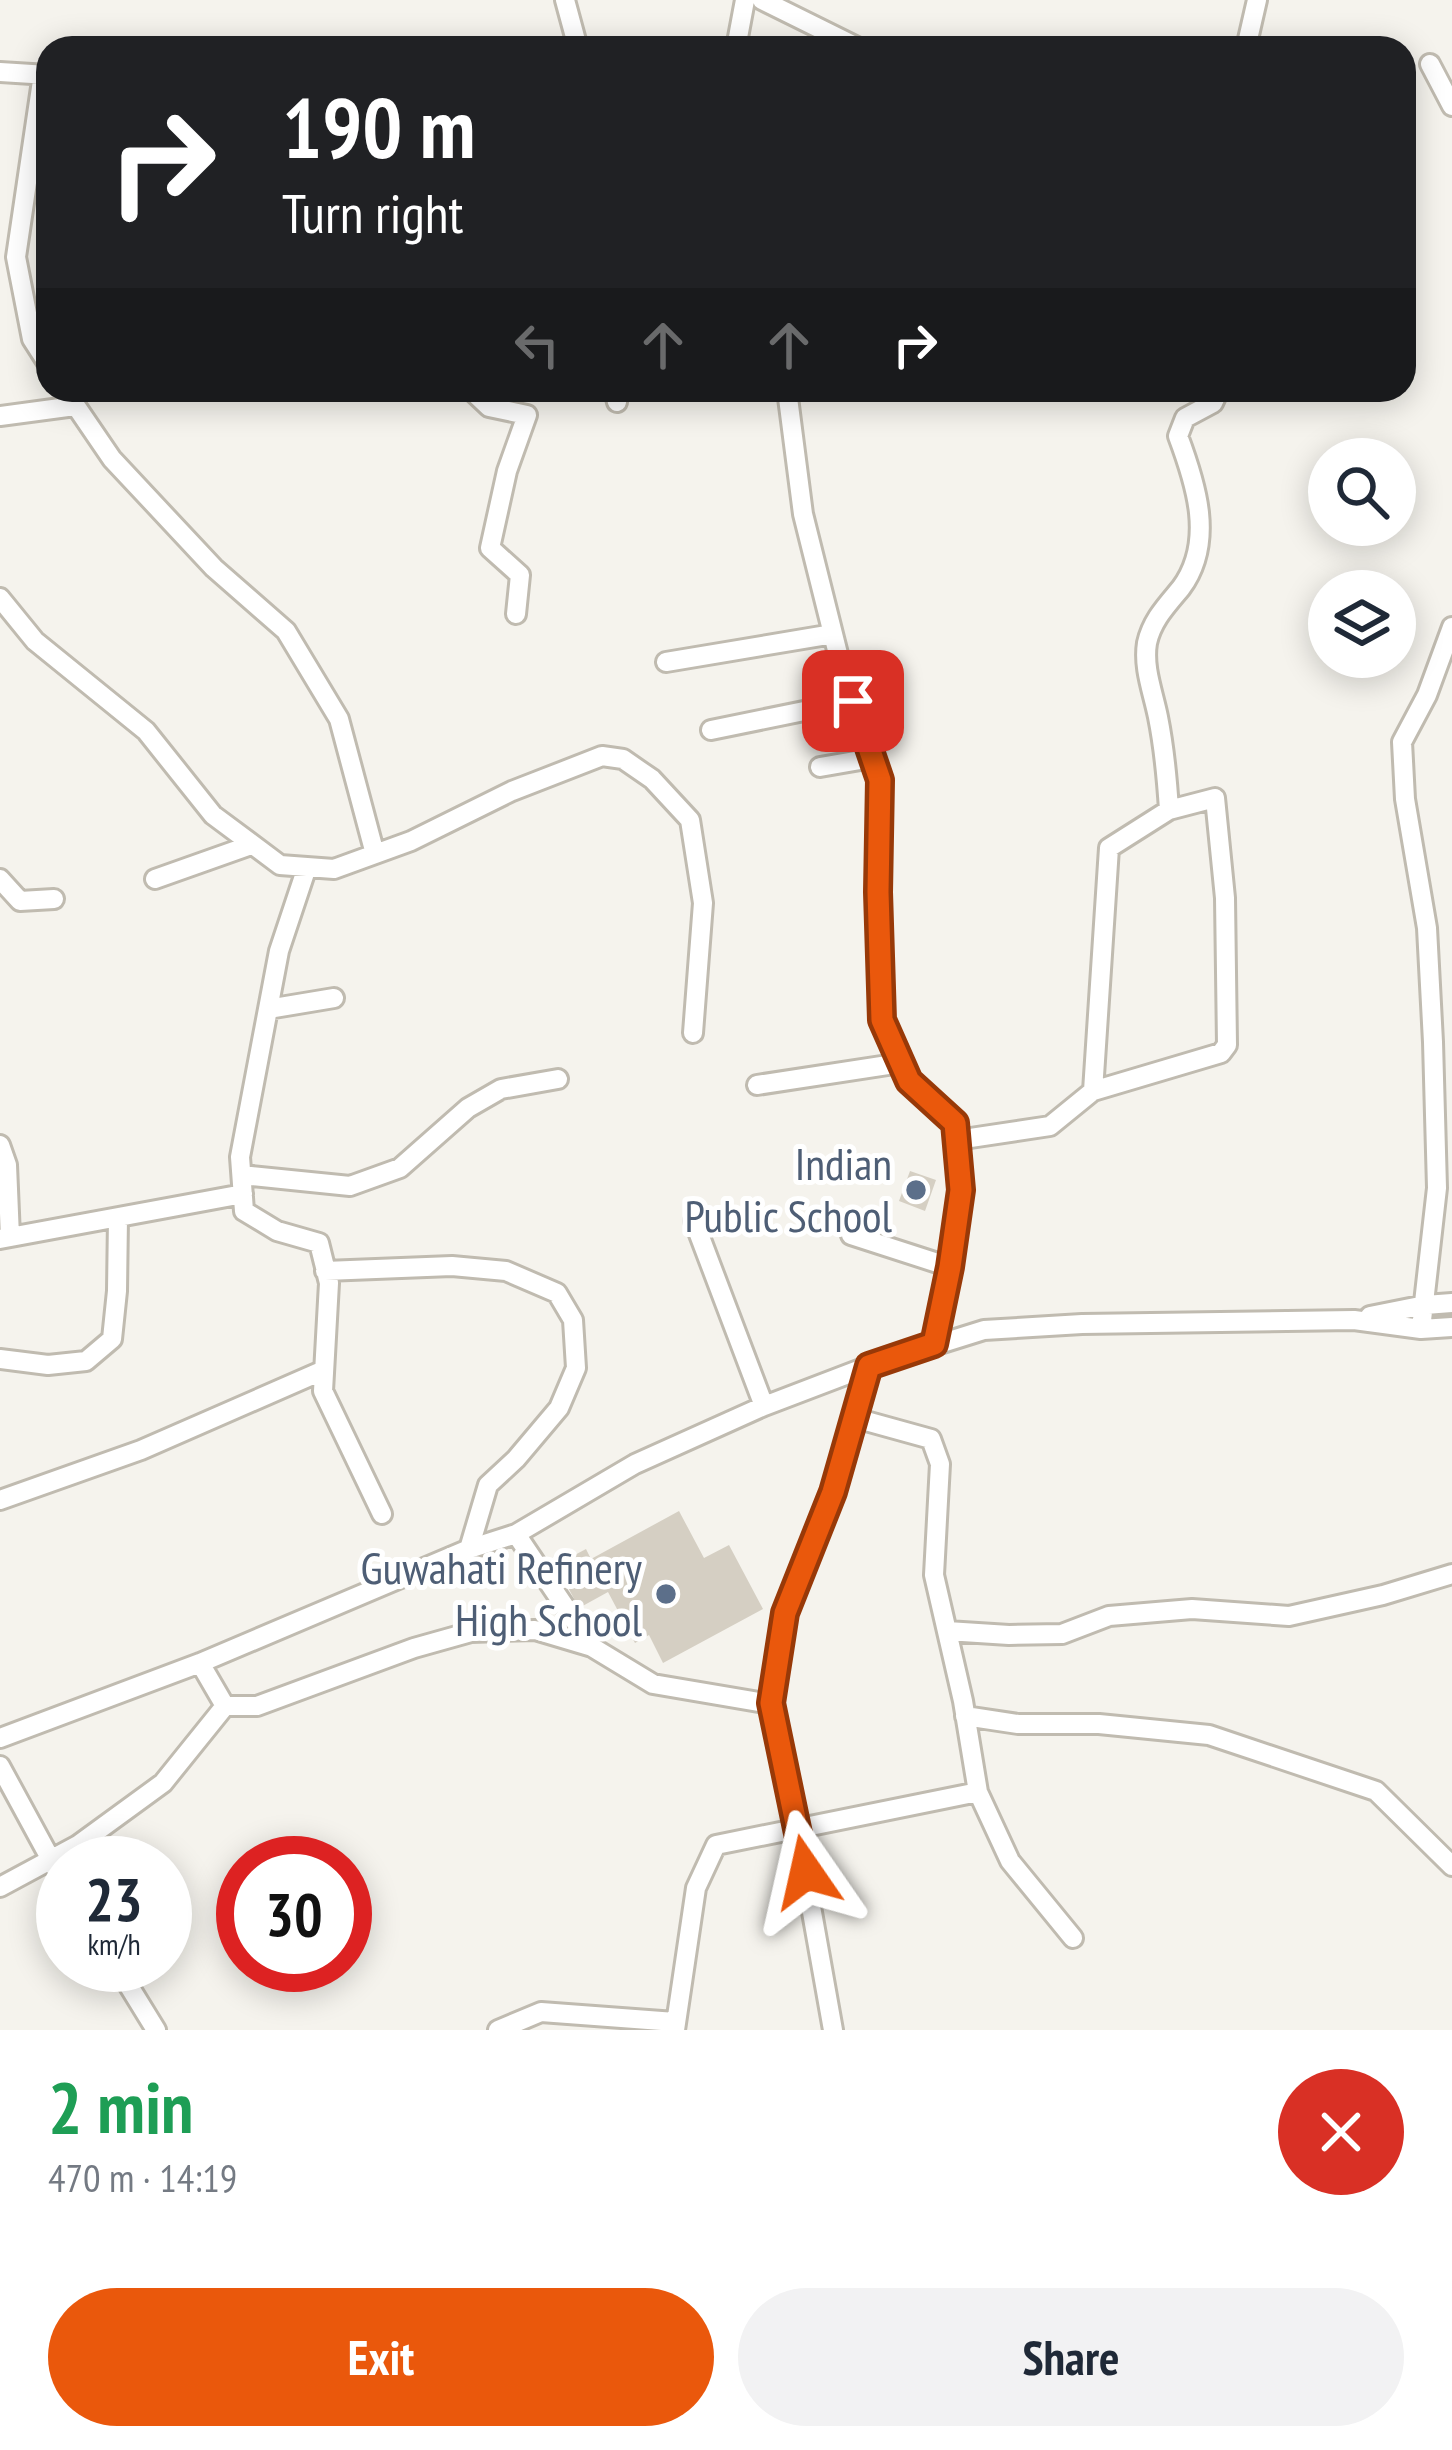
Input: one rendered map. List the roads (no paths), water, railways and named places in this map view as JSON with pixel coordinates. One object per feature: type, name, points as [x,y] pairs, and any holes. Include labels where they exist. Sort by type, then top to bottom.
[{"type":"street","points":[[566,0],[575,36]]},
{"type":"street","points":[[738,36],[745,0]]},
{"type":"street","points":[[762,0],[835,36]]},
{"type":"street","points":[[1249,36],[1257,0]]},
{"type":"street","points":[[1430,64],[1452,106]]},
{"type":"street","points":[[0,72],[36,74]]},
{"type":"street","points":[[36,136],[16,257],[36,345]]},
{"type":"street","points":[[0,416],[54,402]]},
{"type":"street","points":[[73,402],[112,459],[214,568],[286,631],[340,719],[375,854]]},
{"type":"street","points":[[484,402],[526,415],[507,471],[490,548],[520,575],[516,614]]},
{"type":"street","points":[[789,402],[803,514],[833,634],[880,780],[882,1020],[909,1081],[955,1123],[961,1190],[934,1344]]},
{"type":"street","points":[[1169,810],[1164,751],[1145,663],[1148,639],[1164,605],[1182,586],[1200,547],[1199,508],[1178,436],[1185,418],[1214,402]]},
{"type":"street","points":[[0,598],[34,641],[146,731],[213,815],[280,865],[334,869],[410,841],[512,791],[602,756],[623,759],[652,779],[690,820],[703,904],[693,1033]]},
{"type":"street","points":[[1421,1329],[1437,1187],[1432,1019],[1427,928],[1406,800],[1402,742],[1427,695],[1452,627]]},
{"type":"street","points":[[666,662],[833,634]]},
{"type":"street","points":[[711,730],[853,701]]},
{"type":"street","points":[[820,767],[872,758]]},
{"type":"street","points":[[957,1140],[1050,1126],[1093,1091],[1221,1053],[1226,1045],[1225,898],[1215,798],[1169,810],[1109,848],[1093,1091]]},
{"type":"street","points":[[155,878],[251,845]]},
{"type":"street","points":[[307,867],[279,951],[240,1157],[244,1211],[277,1231],[319,1243],[328,1283],[323,1391],[382,1514]]},
{"type":"street","points":[[0,879],[20,901],[54,899]]},
{"type":"street","points":[[268,1009],[334,998]]},
{"type":"street","points":[[757,1085],[901,1063]]},
{"type":"street","points":[[0,1145],[7,1166],[5,1238],[118,1218],[243,1184],[350,1186],[400,1168],[468,1108],[500,1089],[558,1079]]},
{"type":"street","points":[[0,1359],[48,1365],[86,1361],[112,1339],[118,1218]]},
{"type":"street","points":[[694,1220],[764,1406]]},
{"type":"street","points":[[851,1235],[950,1267]]},
{"type":"street","points":[[326,1271],[452,1266],[506,1270],[557,1293],[574,1320],[576,1368],[559,1408],[516,1460],[488,1485],[469,1549]]},
{"type":"street","points":[[1354,1319],[1452,1303]]},
{"type":"street","points":[[3,1730],[200,1663],[469,1549],[516,1534],[635,1464],[764,1406],[984,1330],[1354,1319],[1421,1329],[1452,1327]]},
{"type":"street","points":[[833,2030],[771,1703],[785,1613],[833,1492],[869,1366]]},
{"type":"street","points":[[0,1500],[140,1450],[324,1370]]},
{"type":"street","points":[[856,1418],[931,1439],[940,1463],[934,1575],[978,1792],[1010,1861],[1073,1938]]},
{"type":"street","points":[[516,1534],[592,1647]]},
{"type":"street","points":[[947,1631],[1062,1634],[1109,1616],[1192,1609],[1289,1616],[1452,1574]]},
{"type":"street","points":[[225,1706],[257,1706],[471,1632],[535,1630],[592,1647],[653,1684],[771,1703]]},
{"type":"street","points":[[200,1663],[225,1706]]},
{"type":"street","points":[[89,1836],[163,1783],[225,1706]]},
{"type":"street","points":[[965,1716],[1018,1724],[1099,1724],[1209,1735],[1376,1791],[1452,1866]]},
{"type":"street","points":[[0,1766],[36,1836]]},
{"type":"street","points":[[498,2030],[542,2012],[675,2026],[696,1888],[716,1845],[978,1792]]},
{"type":"street","points":[[0,1887],[36,1869]]},
{"type":"street","points":[[132,1992],[155,2030]]},
{"type":"place","name":"Indian Public School","points":[[916,1190]]},
{"type":"place","name":"Guwahati Refinery High School","points":[[666,1594]]}]
